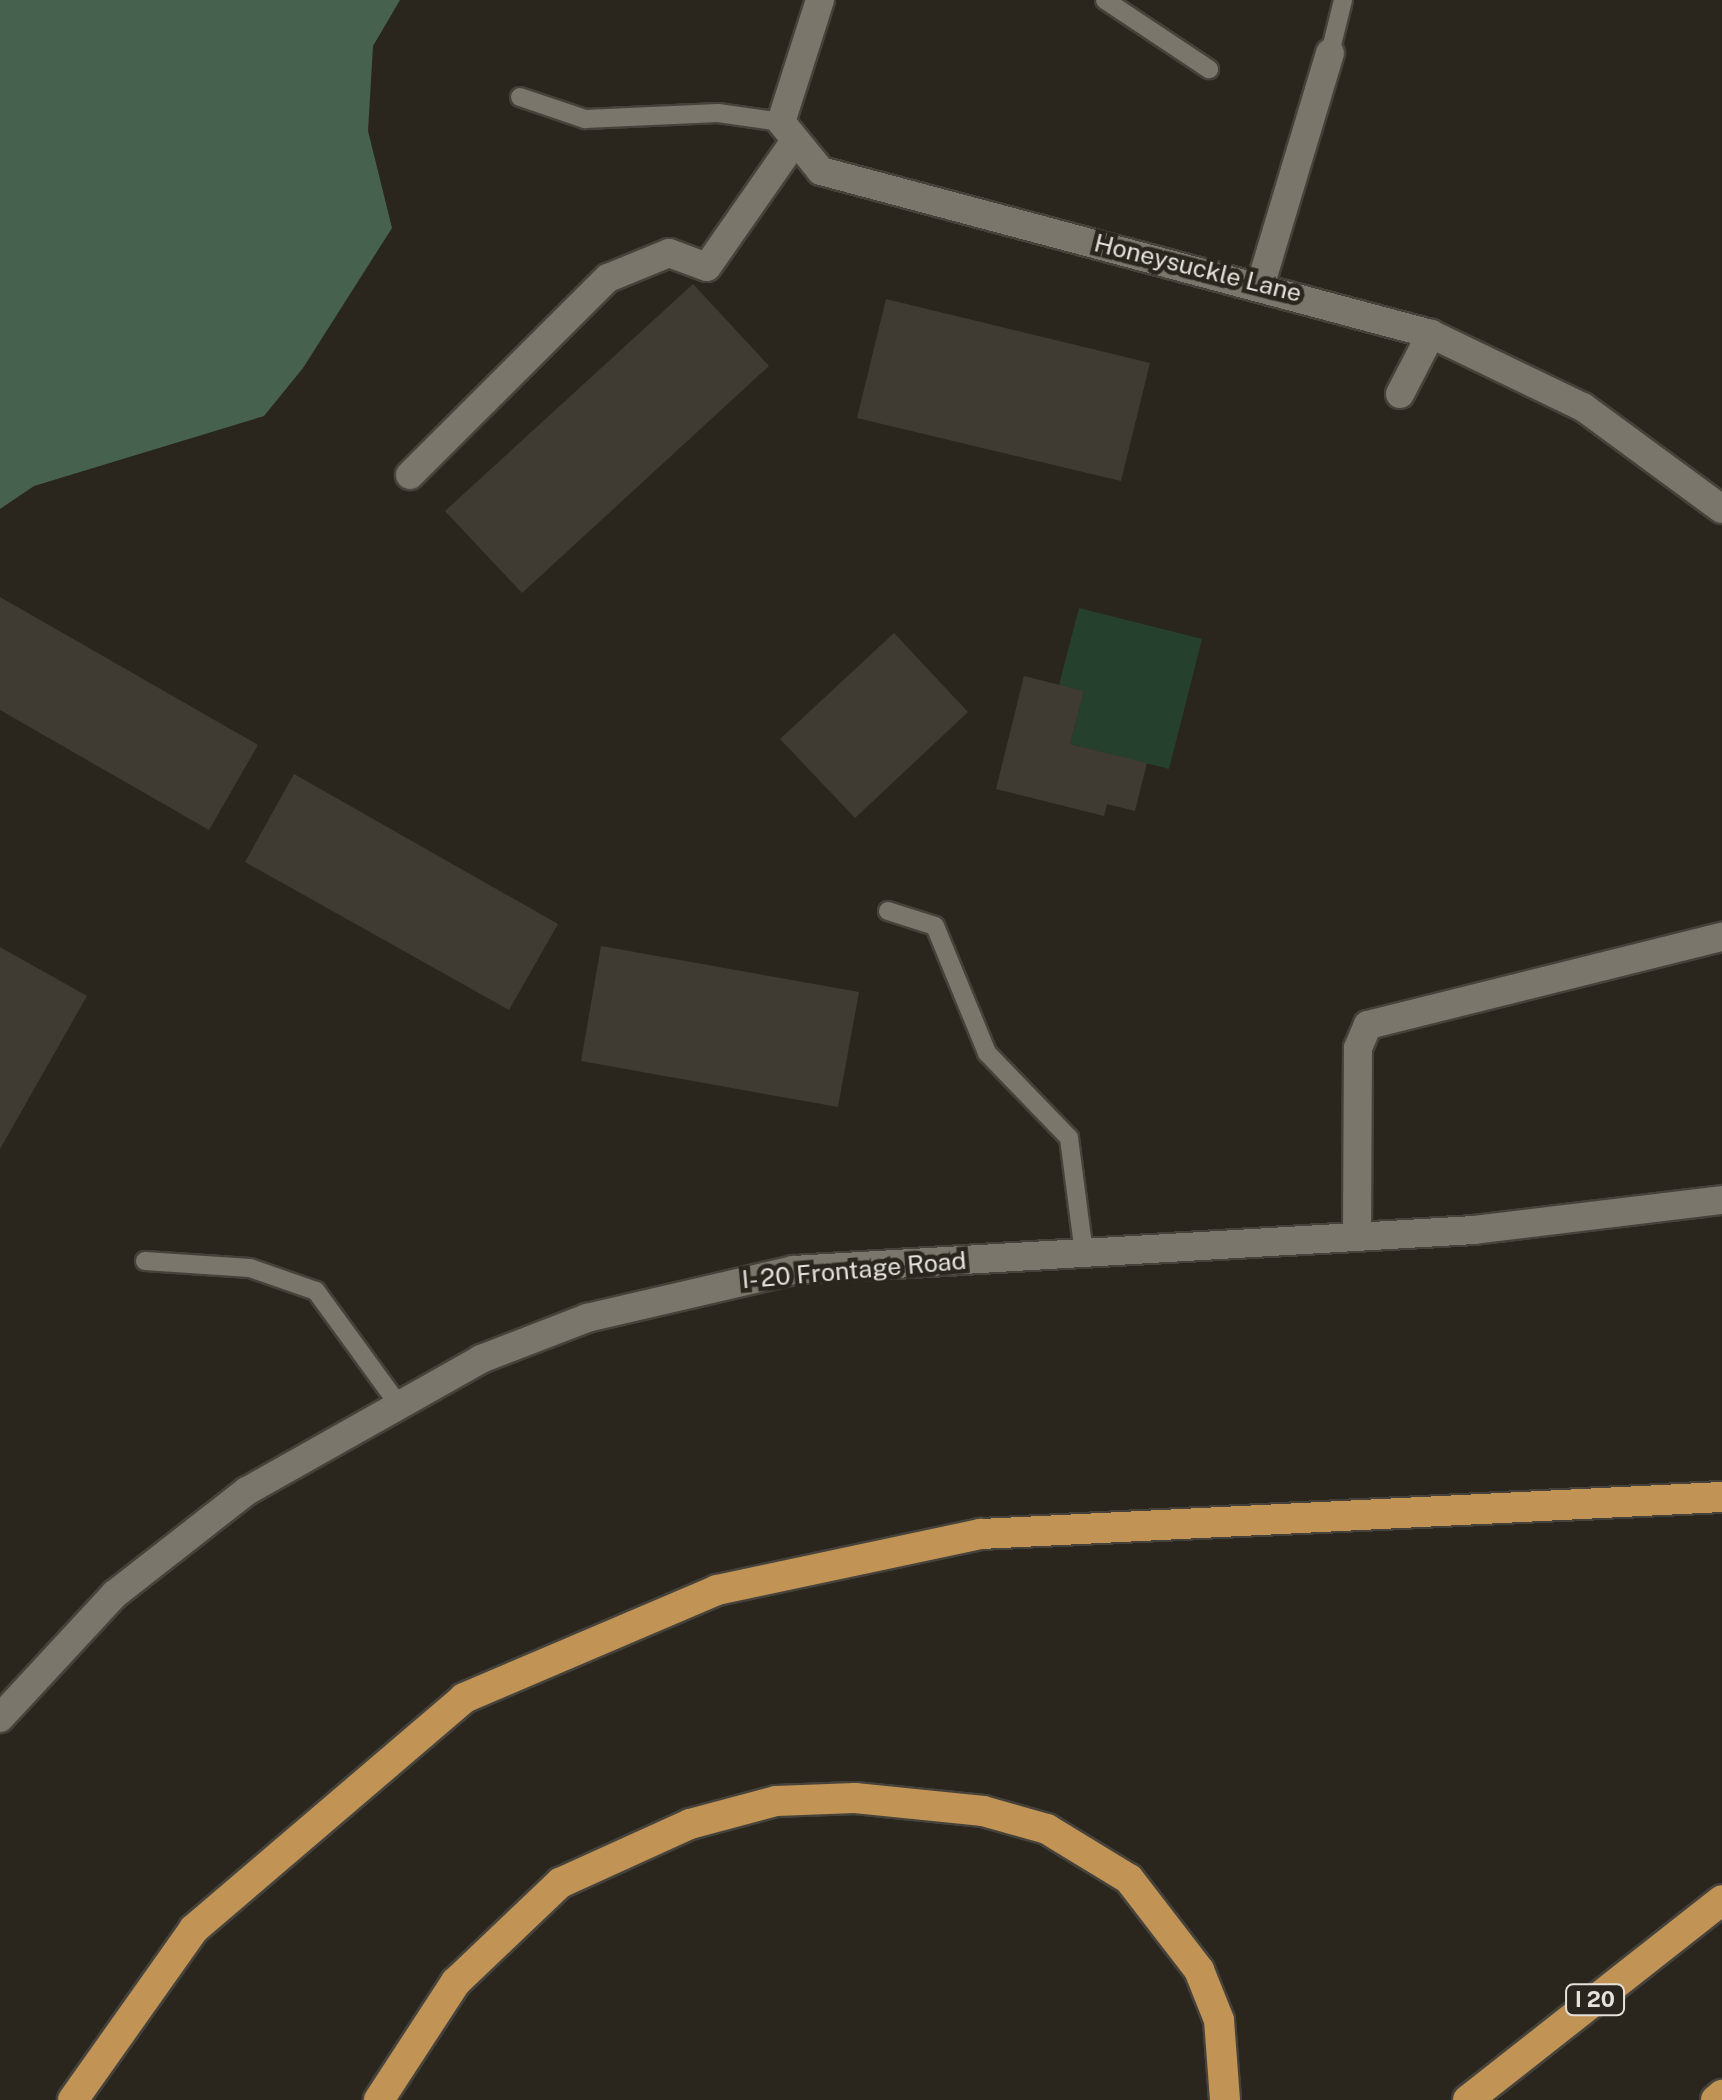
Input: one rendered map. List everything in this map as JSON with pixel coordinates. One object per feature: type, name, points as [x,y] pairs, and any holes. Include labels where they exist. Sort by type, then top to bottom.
[{"type":"highway","points":[[73,2100],[194,1929],[464,1698],[717,1590],[981,1534],[1722,1497]]},
{"type":"highway","points":[[380,2100],[456,1982],[560,1883],[690,1824],[776,1802],[855,1798],[983,1811],[1047,1829],[1129,1879],[1199,1970],[1219,2020],[1225,2100]]},
{"type":"highway","name":"I 20","points":[[1468,2100],[1722,1900]]},
{"type":"highway","points":[[1716,2100],[1722,2095]]},
{"type":"street","points":[[410,474],[608,278],[669,253],[707,267],[786,134],[820,0]]},
{"type":"street","points":[[1261,283],[1330,54]]},
{"type":"street","name":"Honeysuckle Lane","points":[[786,134],[820,171],[1261,283],[1432,334],[1583,407],[1722,509]]},
{"type":"street","points":[[1400,394],[1432,334]]},
{"type":"street","points":[[1358,1236],[1358,1048],[1368,1024],[1722,937]]},
{"type":"street","name":"I- 20 Frontage Road","points":[[0,1718],[173,1546],[306,1452],[481,1359],[702,1286],[885,1262],[1358,1236],[1722,1200]]},
{"type":"lane","points":[[1104,0],[1209,69]]},
{"type":"lane","points":[[1330,54],[1343,0]]},
{"type":"lane","points":[[520,97],[585,119],[718,112],[786,134]]},
{"type":"lane","points":[[888,911],[935,926],[972,1030],[1069,1138],[1084,1253]]},
{"type":"lane","points":[[146,1261],[250,1268],[316,1291],[398,1404]]},
{"type":"green space","points":[[0,0],[400,0],[373,46],[368,131],[392,228],[303,368],[264,416],[34,486],[0,509]]},
{"type":"green space","points":[[1079,608],[1202,639],[1169,769],[1070,744],[1084,691],[1059,685]]},
{"type":"building","points":[[693,284],[769,366],[522,593],[445,511]]},
{"type":"building","points":[[886,299],[1150,363],[1121,481],[857,418]]},
{"type":"building","points":[[0,597],[258,745],[209,830],[0,710]]},
{"type":"building","points":[[894,633],[968,712],[855,818],[780,739]]},
{"type":"building","points":[[1024,676],[1084,691],[1070,744],[1147,763],[1135,811],[1107,804],[1104,816],[996,789]]},
{"type":"building","points":[[294,774],[558,924],[509,1010],[245,862]]},
{"type":"building","points":[[601,946],[859,992],[838,1107],[581,1061]]},
{"type":"building","points":[[0,947],[87,996],[0,1149]]}]
